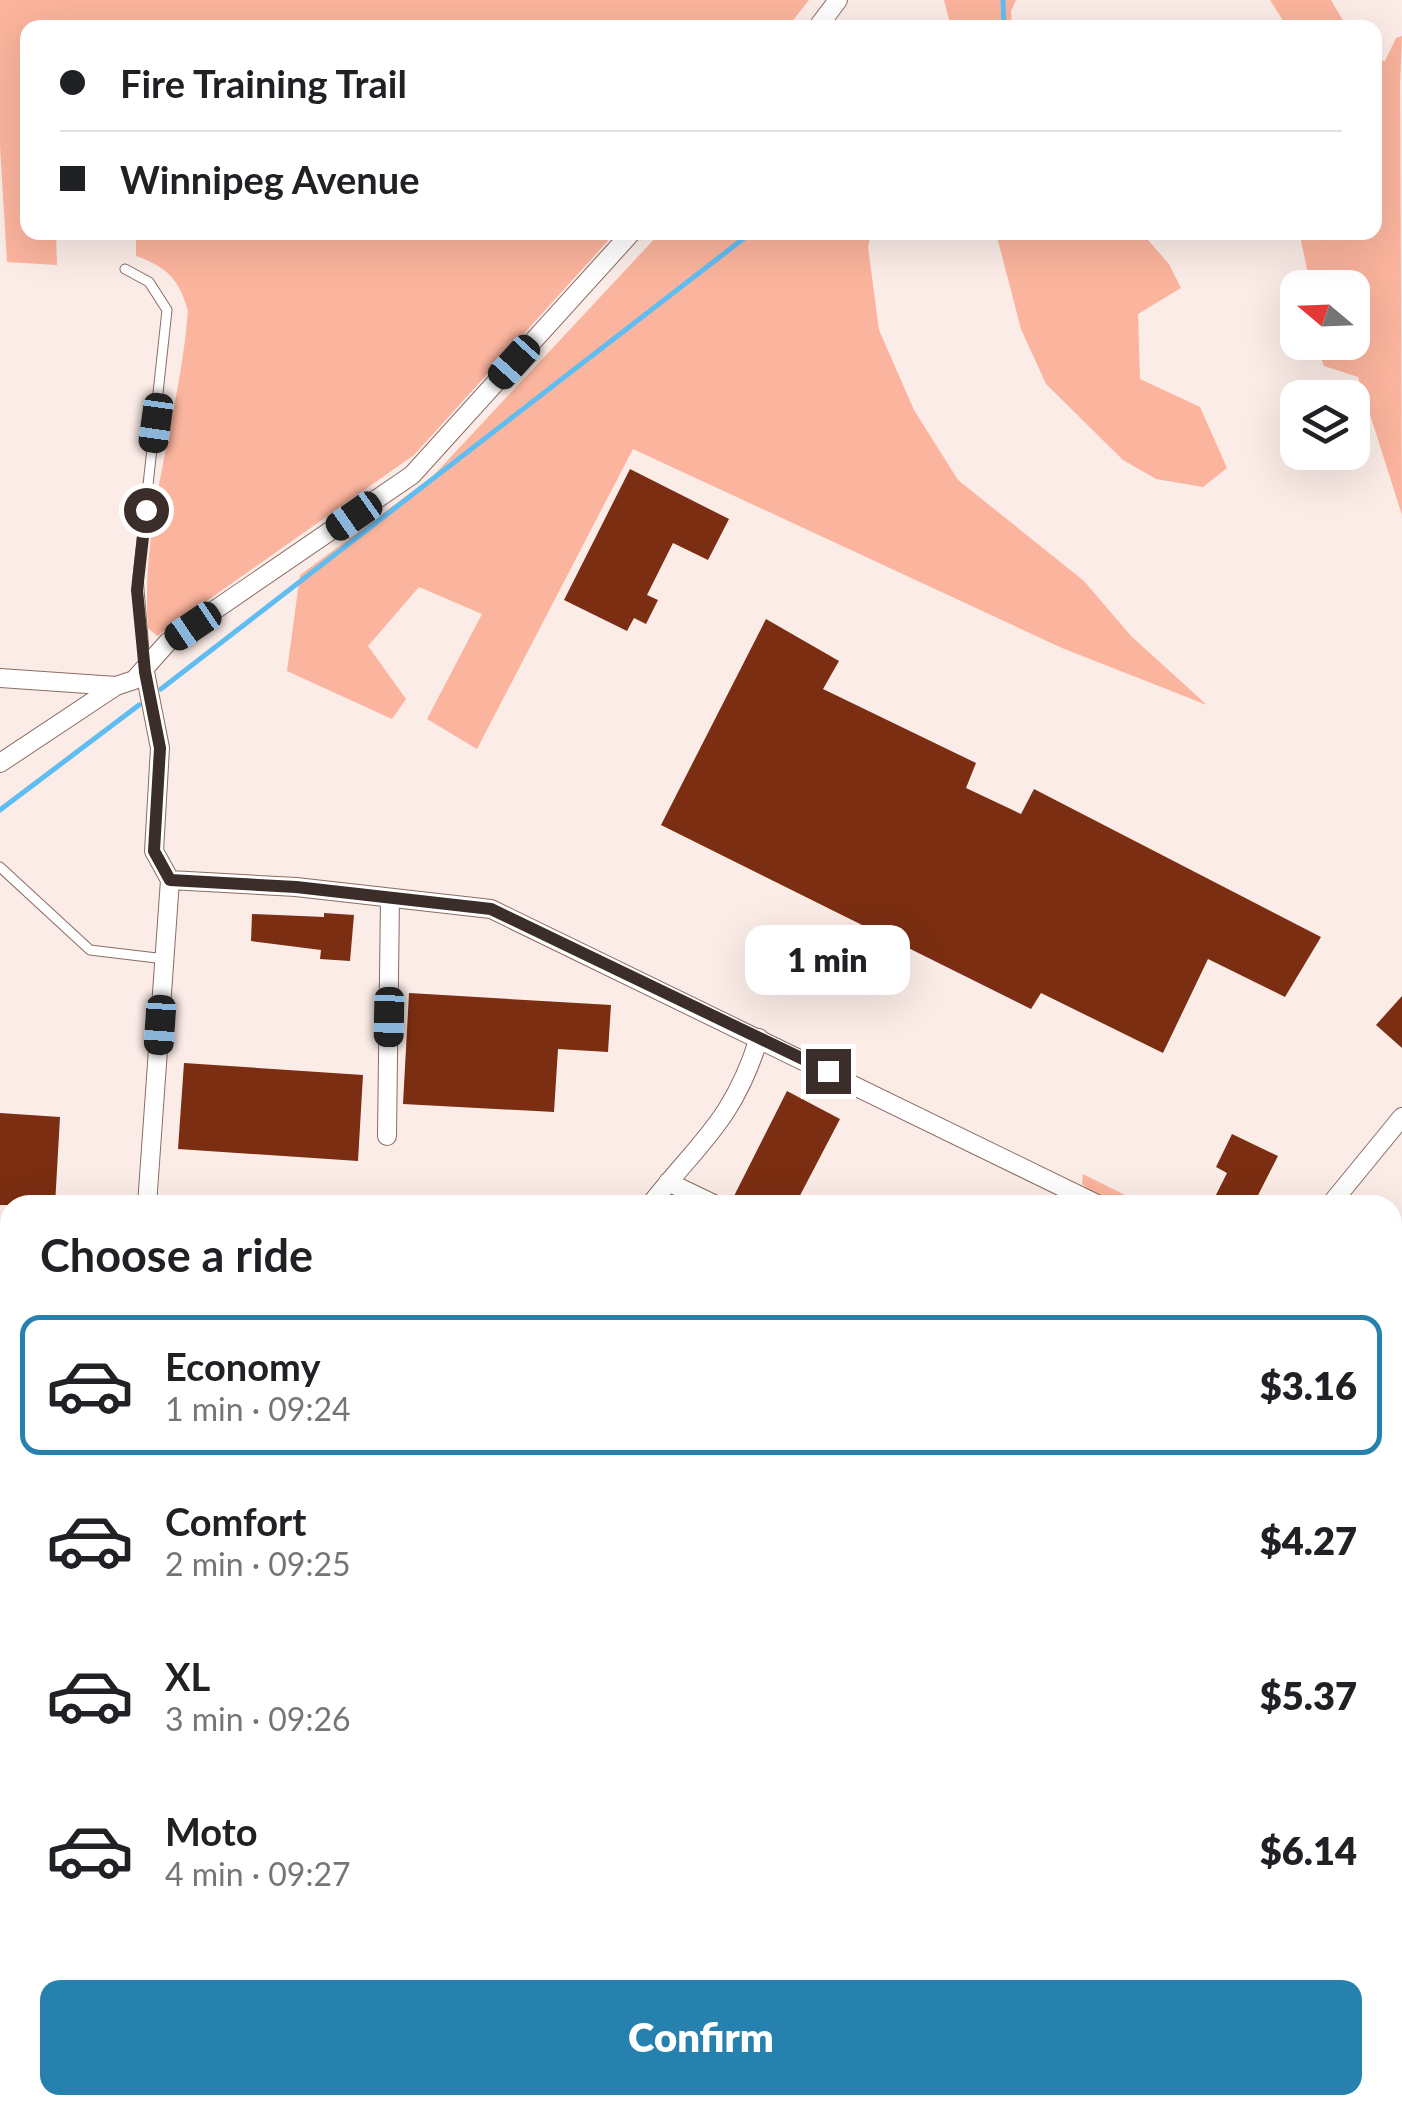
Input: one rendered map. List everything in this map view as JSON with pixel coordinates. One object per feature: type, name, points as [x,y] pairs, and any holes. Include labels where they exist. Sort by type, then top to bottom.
[{"type":"street","points":[[0,763],[116,686],[145,672],[168,642],[412,475],[625,240]]},
{"type":"street","points":[[145,672],[160,748],[154,851],[170,880],[148,1195]]},
{"type":"street","points":[[0,678],[116,686]]},
{"type":"street","points":[[170,880],[491,909],[1079,1195]]},
{"type":"street","points":[[388,1136],[390,898]]},
{"type":"street","points":[[658,1195],[712,1136],[744,1086],[759,1038]]},
{"type":"street","points":[[1338,1195],[1402,1117]]},
{"type":"street","points":[[668,1182],[695,1195]]},
{"type":"lane","points":[[125,269],[149,282],[167,310],[138,577],[145,672]]},
{"type":"lane","points":[[0,867],[90,950],[165,959]]},
{"type":"shaded area","points":[[0,0],[809,0],[793,20],[20,20],[20,240],[56,240],[57,265],[7,262],[0,146]]},
{"type":"shaded area","points":[[944,0],[1016,0],[1012,20],[949,20]]},
{"type":"shaded area","points":[[1270,0],[1331,0],[1343,20],[1283,20]]},
{"type":"shaded area","points":[[1402,36],[1402,515],[1370,415],[1370,380],[1359,380],[1324,366],[1322,360],[1370,360],[1370,270],[1307,270],[1301,241],[1382,240],[1382,60],[1396,38]]},
{"type":"shaded area","points":[[136,240],[609,240],[414,455],[157,636],[148,628],[150,548],[188,311],[170,276],[136,256]]},
{"type":"shaded area","points":[[653,240],[870,240],[879,330],[914,410],[958,480],[1084,581],[1131,636],[1207,705],[1062,648],[633,449],[477,749],[427,719],[482,614],[419,587],[368,646],[406,699],[392,719],[287,671],[300,575],[433,476]]},
{"type":"shaded area","points":[[998,240],[1148,240],[1169,264],[1181,288],[1138,314],[1140,379],[1200,407],[1227,468],[1203,487],[1156,479],[1123,460],[1046,384],[1021,329]]},
{"type":"shaded area","points":[[1083,1174],[1125,1195],[1097,1195],[1082,1184]]},
{"type":"building","points":[[630,469],[729,519],[708,560],[673,543],[647,595],[658,600],[646,624],[634,618],[627,631],[564,600]]},
{"type":"building","points":[[766,619],[839,661],[823,689],[976,763],[966,788],[1021,814],[1034,789],[1321,937],[1285,997],[1208,959],[1163,1053],[1041,993],[1031,1009],[661,825]]},
{"type":"building","points":[[324,913],[354,915],[350,961],[320,959],[321,950],[251,941],[252,914],[324,917]]},
{"type":"building","points":[[409,993],[611,1005],[608,1052],[558,1049],[554,1112],[403,1104]]},
{"type":"building","points":[[1402,996],[1402,1048],[1376,1025]]},
{"type":"building","points":[[184,1063],[363,1075],[358,1161],[178,1149]]},
{"type":"building","points":[[787,1091],[840,1119],[800,1195],[735,1195]]},
{"type":"building","points":[[0,1113],[60,1117],[56,1195],[0,1195]]},
{"type":"building","points":[[1232,1134],[1278,1156],[1258,1195],[1216,1195],[1227,1173],[1216,1167]]},
{"type":"waterway","points":[[1003,0],[1004,20]]},
{"type":"waterway","points":[[161,689],[742,240]]},
{"type":"waterway","points":[[0,810],[139,705]]},
{"type":"route","points":[[146,510],[137,590],[145,672],[160,748],[154,851],[170,880],[296,887],[491,909],[561,939],[828,1071]]}]
